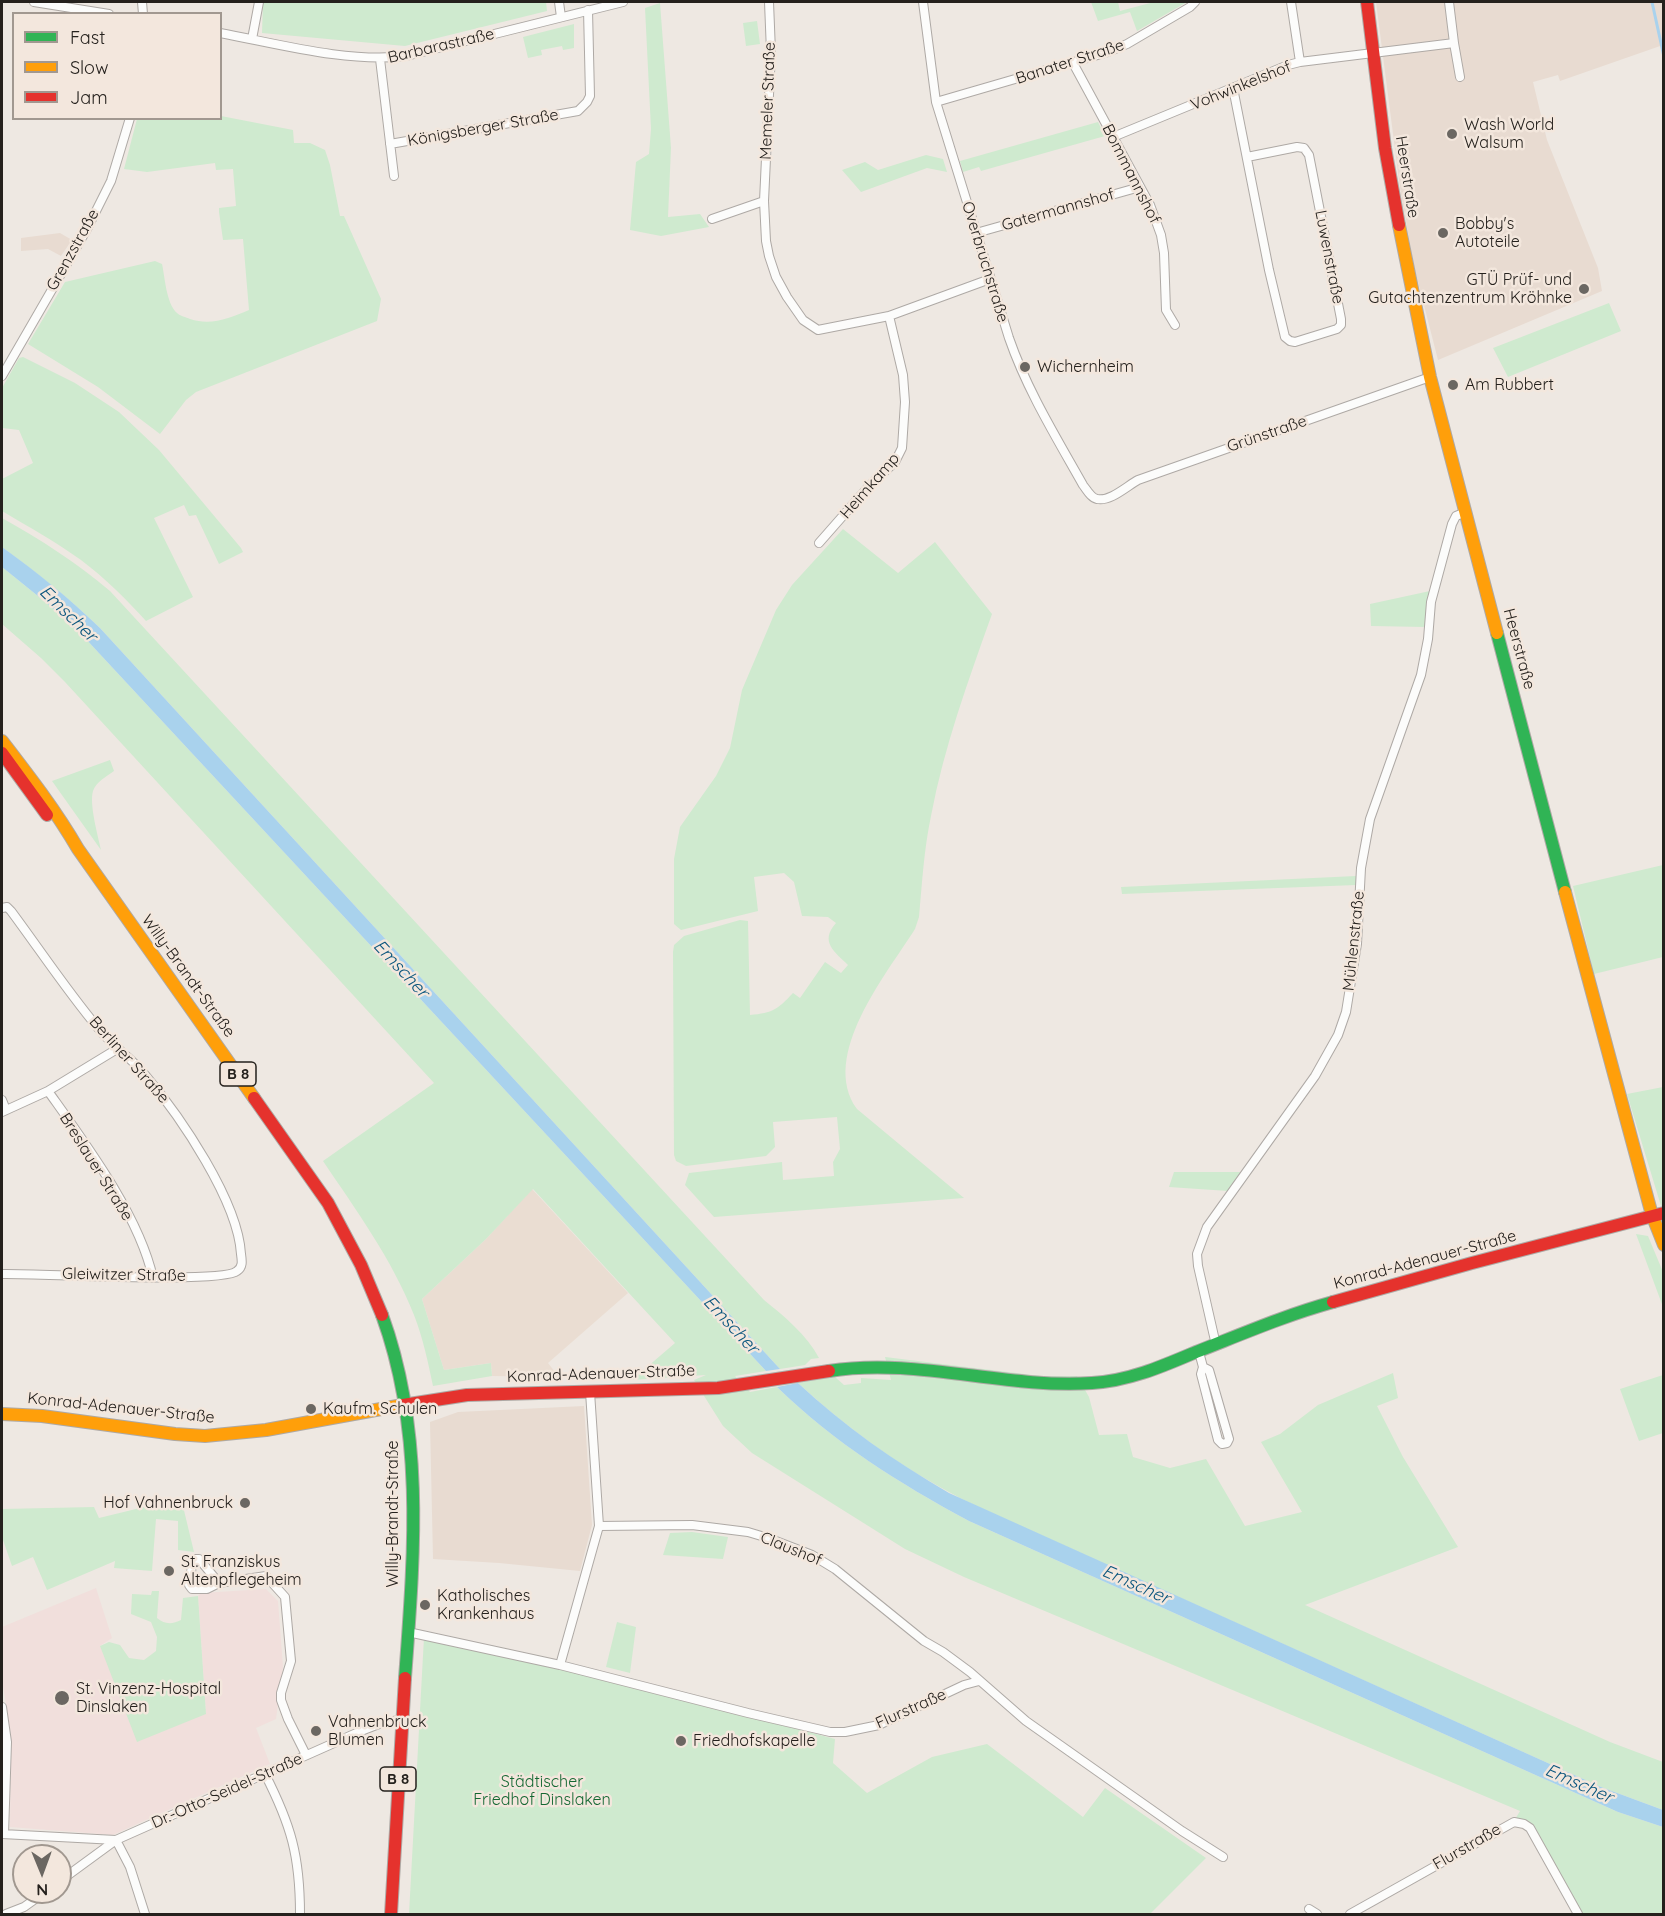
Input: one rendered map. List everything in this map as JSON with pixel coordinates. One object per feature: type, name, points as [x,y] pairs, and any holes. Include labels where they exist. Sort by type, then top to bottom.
[{"type":"main road","name":"Heerstraße","points":[[1366,2],[1389,171],[1403,251],[1430,378],[1590,989],[1658,1214],[1664,1245]]},
{"type":"main road","name":"Willy-Brandt-Straße","points":[[2,741],[46,799],[78,849],[328,1203],[372,1287],[392,1341],[406,1404],[413,1472],[413,1522],[391,1914]]},
{"type":"main road","name":"Willy-Brandt-Straße","points":[[2,753],[30,793],[78,849]]},
{"type":"main road","name":"Konrad-Adenauer-Straße","points":[[2,1414],[42,1416],[157,1432],[206,1436],[266,1430],[466,1395],[718,1388],[818,1371],[879,1367],[1041,1384],[1066,1385],[1114,1380],[1134,1376],[1320,1306],[1658,1214]]},
{"type":"street","points":[[34,2],[96,12]]},
{"type":"street","points":[[252,39],[259,2]]},
{"type":"street","points":[[559,2],[561,17]]},
{"type":"street","name":"Barbarastraße","points":[[222,33],[354,57],[380,59],[406,56],[623,2]]},
{"type":"street","name":"Memeler Straße","points":[[769,2],[771,52],[764,201],[769,256],[787,297],[803,320],[818,330],[889,316]]},
{"type":"street","name":"Overbruchstraße","points":[[923,2],[936,102],[1019,367],[1083,485],[1092,496],[1104,498]]},
{"type":"street","name":"Banater Straße","points":[[936,102],[1073,63],[1127,44],[1196,2]]},
{"type":"street","points":[[1291,2],[1300,62]]},
{"type":"street","points":[[1449,2],[1460,77]]},
{"type":"street","name":"Königsberger Straße","points":[[390,144],[578,111],[590,96],[588,10]]},
{"type":"street","points":[[1374,54],[1454,43]]},
{"type":"street","name":"Vohwinkelshof","points":[[1113,137],[1288,65],[1374,54]]},
{"type":"street","points":[[380,59],[394,176]]},
{"type":"street","name":"Bommannshof","points":[[1073,63],[1150,205],[1161,235],[1164,253],[1167,310],[1175,325]]},
{"type":"street","name":"Luwenstraße","points":[[1233,88],[1269,270],[1285,337],[1294,342],[1336,329],[1341,325],[1341,319],[1309,156],[1304,148],[1297,147],[1247,157]]},
{"type":"street","name":"Grenzstraße","points":[[2,376],[87,229],[111,181],[129,120]]},
{"type":"street","name":"Gatermannshof","points":[[976,233],[1140,187]]},
{"type":"street","points":[[712,219],[764,201]]},
{"type":"street","points":[[889,316],[990,279]]},
{"type":"street","name":"Heimkamp","points":[[819,543],[870,485],[895,462],[902,448],[906,402],[903,375],[889,316]]},
{"type":"street","name":"Grünstraße","points":[[1104,498],[1138,480],[1430,378]]},
{"type":"street","name":"Mühlenstraße","points":[[1216,1344],[1198,1266],[1197,1254],[1200,1243],[1215,1213],[1315,1076],[1338,1035],[1346,1012],[1351,985],[1357,944],[1361,868],[1370,819],[1420,675],[1428,639],[1431,602],[1452,524],[1456,516],[1466,512]]},
{"type":"street","name":"Berliner Straße","points":[[2,908],[7,907],[11,911],[98,1028],[146,1075],[196,1144],[235,1222],[242,1264]]},
{"type":"street","points":[[2,1100],[4,1111],[48,1091],[117,1049]]},
{"type":"street","name":"Breslauer Straße","points":[[48,1091],[106,1176],[130,1218],[150,1264],[153,1278]]},
{"type":"street","name":"Gleiwitzer Straße","points":[[2,1274],[200,1277],[233,1274],[242,1264]]},
{"type":"street","points":[[1199,1352],[1203,1367],[1200,1374],[1218,1440],[1222,1444],[1227,1443],[1228,1439],[1209,1370],[1203,1367]]},
{"type":"street","points":[[561,1665],[599,1526],[590,1392]]},
{"type":"street","name":"Claushof","points":[[599,1526],[692,1525],[748,1532],[794,1547],[835,1569],[924,1641],[943,1652],[979,1681]]},
{"type":"street","points":[[219,1582],[266,1576],[285,1597],[291,1661],[281,1700],[306,1755]]},
{"type":"street","name":"Flurstraße","points":[[408,1632],[561,1665],[830,1732],[845,1732],[879,1725],[964,1685],[979,1681]]},
{"type":"street","points":[[979,1681],[1026,1721],[1182,1831],[1223,1857]]},
{"type":"street","points":[[2,1707],[7,1742],[3,1834],[116,1840],[130,1867],[146,1914]]},
{"type":"street","name":"Dr.-Otto-Seidel-Straße","points":[[72,1872],[116,1840],[384,1722],[402,1720]]},
{"type":"street","points":[[265,1774],[291,1831],[298,1868],[300,1914]]},
{"type":"street","name":"Flurstraße","points":[[1350,1914],[1514,1822],[1530,1828],[1578,1914]]},
{"type":"street","points":[[6,1914],[28,1904]]},
{"type":"street","points":[[1309,1909],[1317,1914]]},
{"type":"shaded area","points":[[1376,2],[1663,2],[1663,45],[1560,81],[1558,75],[1533,82],[1547,140],[1598,268],[1602,291],[1438,360],[1414,266],[1400,188]]},
{"type":"shaded area","points":[[60,233],[72,240],[61,256],[48,249],[21,251],[21,238]]},
{"type":"shaded area","points":[[532,1189],[628,1293],[548,1363],[559,1377],[492,1376],[491,1363],[444,1370],[422,1299],[486,1239]]},
{"type":"shaded area","points":[[584,1406],[592,1525],[580,1571],[433,1559],[430,1422],[458,1412]]},
{"type":"shaded area","name":"St. Vinzenz-Hospital Dinslaken","points":[[96,1588],[112,1638],[100,1646],[206,1714],[198,1596],[201,1593],[266,1589],[278,1601],[283,1667],[276,1719],[256,1728],[270,1764],[113,1835],[10,1827],[11,1735],[2,1680],[2,1627]]},
{"type":"green space","points":[[263,2],[546,2],[547,11],[405,46],[262,33]]},
{"type":"green space","points":[[1091,2],[1118,2],[1120,11],[1154,2],[1187,2],[1137,31],[1130,12],[1098,21]]},
{"type":"green space","points":[[660,3],[671,148],[668,217],[700,214],[709,227],[661,236],[630,230],[636,162],[649,154],[651,129],[645,8]]},
{"type":"green space","points":[[757,21],[760,44],[746,46],[743,23]]},
{"type":"green space","points":[[574,24],[574,48],[563,50],[562,46],[541,50],[542,55],[528,58],[523,37]]},
{"type":"green space","points":[[222,116],[293,130],[294,143],[310,143],[325,150],[340,216],[344,216],[381,299],[377,321],[196,392],[186,400],[160,434],[98,387],[28,344],[65,282],[155,261],[162,264],[170,303],[180,315],[205,322],[228,318],[249,310],[243,239],[223,240],[219,212],[219,208],[236,206],[233,169],[216,170],[215,163],[147,172],[124,169],[137,120],[222,120]]},
{"type":"green space","points":[[1098,122],[1105,136],[981,171],[979,167],[963,172],[960,161]]},
{"type":"green space","points":[[926,155],[943,159],[947,172],[927,168],[861,192],[842,170],[865,162],[878,170]]},
{"type":"green space","points":[[1609,303],[1621,331],[1508,377],[1493,348]]},
{"type":"green space","points":[[23,357],[75,383],[119,412],[159,450],[241,548],[243,552],[219,564],[196,515],[189,516],[184,505],[154,518],[193,597],[146,621],[115,589],[81,560],[2,511],[2,479],[33,463],[19,430],[2,428],[2,388],[19,358]]},
{"type":"green space","points":[[2,518],[58,552],[110,591],[764,1300],[802,1334],[819,1358],[811,1359],[805,1365],[780,1369],[100,628],[2,547]]},
{"type":"green space","points":[[843,529],[898,573],[935,542],[992,614],[957,714],[936,790],[927,841],[919,917],[915,929],[888,969],[861,1016],[851,1041],[846,1065],[847,1088],[857,1109],[964,1198],[714,1217],[685,1185],[689,1173],[782,1162],[783,1180],[834,1176],[833,1162],[840,1149],[837,1117],[773,1122],[775,1147],[766,1156],[686,1166],[676,1161],[674,1155],[673,952],[674,945],[684,936],[740,920],[748,921],[750,1015],[774,1009],[793,993],[800,998],[825,962],[841,973],[848,965],[834,951],[829,941],[831,930],[836,923],[828,917],[802,916],[794,882],[784,873],[754,877],[758,911],[681,930],[674,924],[674,859],[680,827],[716,776],[730,748],[742,690],[776,610],[792,585]]},
{"type":"green space","points":[[2,567],[54,609],[84,637],[766,1371],[735,1376],[750,1392],[777,1387],[799,1408],[868,1461],[969,1521],[1618,1812],[1663,1827],[1663,1914],[1580,1914],[1531,1827],[1514,1821],[1520,1811],[964,1577],[905,1549],[752,1453],[723,1426],[694,1380],[706,1375],[632,1380],[675,1343],[533,1189],[486,1239],[422,1299],[444,1370],[491,1363],[492,1376],[433,1386],[420,1332],[405,1294],[373,1235],[323,1161],[434,1083],[65,682],[2,624]]},
{"type":"green space","points":[[1430,591],[1425,627],[1371,626],[1370,604]]},
{"type":"green space","points":[[110,760],[114,771],[97,785],[92,797],[94,820],[101,850],[52,781]]},
{"type":"green space","points":[[1663,865],[1663,957],[1594,974],[1573,886]]},
{"type":"green space","points":[[1356,876],[1356,885],[1122,894],[1121,887]]},
{"type":"green space","points":[[1663,1087],[1664,1205],[1661,1206],[1627,1094]]},
{"type":"green space","points":[[1174,1172],[1242,1172],[1228,1191],[1169,1187]]},
{"type":"green space","points":[[1636,1234],[1648,1236],[1663,1272],[1663,1307]]},
{"type":"green space","points":[[885,1357],[1041,1376],[1077,1376],[1089,1397],[1099,1435],[1127,1434],[1133,1457],[1170,1468],[1206,1459],[1245,1526],[1302,1512],[1261,1442],[1280,1434],[1318,1405],[1393,1373],[1398,1398],[1377,1406],[1403,1457],[1458,1547],[1305,1605],[1610,1742],[1663,1762],[1663,1810],[1601,1787],[974,1505],[904,1465],[860,1435],[798,1383],[835,1377],[844,1385],[861,1383],[861,1378],[891,1380]]},
{"type":"green space","points":[[1663,1375],[1663,1433],[1639,1441],[1620,1389]]},
{"type":"green space","points":[[181,1498],[194,1552],[178,1550],[178,1521],[156,1519],[152,1571],[114,1568],[115,1561],[47,1590],[33,1557],[12,1566],[2,1537],[2,1509],[94,1507],[99,1518]]},
{"type":"green space","points":[[692,1532],[728,1537],[723,1559],[663,1555],[670,1533]]},
{"type":"green space","points":[[152,1591],[159,1591],[157,1618],[169,1623],[181,1620],[183,1598],[198,1596],[206,1714],[137,1742],[100,1646],[109,1642],[120,1645],[129,1658],[144,1660],[156,1651],[157,1637],[151,1622],[131,1614],[132,1594],[151,1595]]},
{"type":"green space","points":[[617,1622],[636,1627],[630,1673],[606,1667]]},
{"type":"green space","name":"Städtischer Friedhof Dinslaken","points":[[424,1637],[667,1694],[835,1739],[833,1763],[867,1793],[932,1757],[987,1744],[1083,1817],[1105,1788],[1206,1858],[1150,1914],[409,1914]]},
{"type":"water","name":"Emscher","points":[[2,547],[77,606],[100,628],[780,1369],[766,1371],[84,637],[54,609],[2,567]]},
{"type":"water","name":"Emscher","points":[[798,1383],[870,1442],[949,1493],[1601,1787],[1663,1810],[1663,1827],[1618,1812],[969,1521],[868,1461],[799,1408],[777,1387]]},
{"type":"waterway","points":[[1652,2],[1664,57]]},
{"type":"traffic: fast","points":[[1497,633],[1565,892]]},
{"type":"traffic: fast","points":[[829,1371],[894,1368],[1026,1382],[1059,1384],[1106,1382],[1146,1372],[1264,1325],[1333,1302]]},
{"type":"traffic: fast","points":[[382,1315],[396,1359],[411,1450],[413,1541],[405,1678]]},
{"type":"traffic: slow","points":[[1399,225],[1430,377],[1497,633]]},
{"type":"traffic: slow","points":[[2,741],[51,807],[78,849],[254,1098]]},
{"type":"traffic: slow","points":[[1565,892],[1652,1215],[1664,1245]]},
{"type":"traffic: slow","points":[[2,1414],[42,1416],[205,1436],[266,1430],[403,1405]]},
{"type":"traffic: jam","points":[[1367,2],[1385,148],[1399,225]]},
{"type":"traffic: jam","points":[[2,753],[47,815]]},
{"type":"traffic: jam","points":[[254,1098],[328,1203],[361,1265],[382,1315]]},
{"type":"traffic: jam","points":[[1333,1302],[1664,1213]]},
{"type":"traffic: jam","points":[[403,1405],[467,1395],[718,1388],[829,1371]]},
{"type":"traffic: jam","points":[[391,1914],[405,1678]]},
{"type":"place","name":"Wash World Walsum","points":[[1452,134]]},
{"type":"place","name":"Bobby's Autoteile","points":[[1443,233]]},
{"type":"place","name":"GTÜ Prüf- und Gutachtenzentrum Kröhnke","points":[[1584,289]]},
{"type":"place","name":"Wichernheim","points":[[1025,367]]},
{"type":"place","name":"Am Rubbert","points":[[1453,385]]},
{"type":"place","name":"Kaufm. Schulen","points":[[311,1409]]},
{"type":"place","name":"Hof Vahnenbruck","points":[[245,1503]]},
{"type":"place","name":"St. Franziskus Altenpflegeheim","points":[[169,1571]]},
{"type":"place","name":"Katholisches Krankenhaus","points":[[425,1605]]},
{"type":"place","name":"St. Vinzenz-Hospital Dinslaken","points":[[62,1698]]},
{"type":"place","name":"Vahnenbruck Blumen","points":[[316,1731]]},
{"type":"place","name":"Friedhofskapelle","points":[[681,1741]]}]
